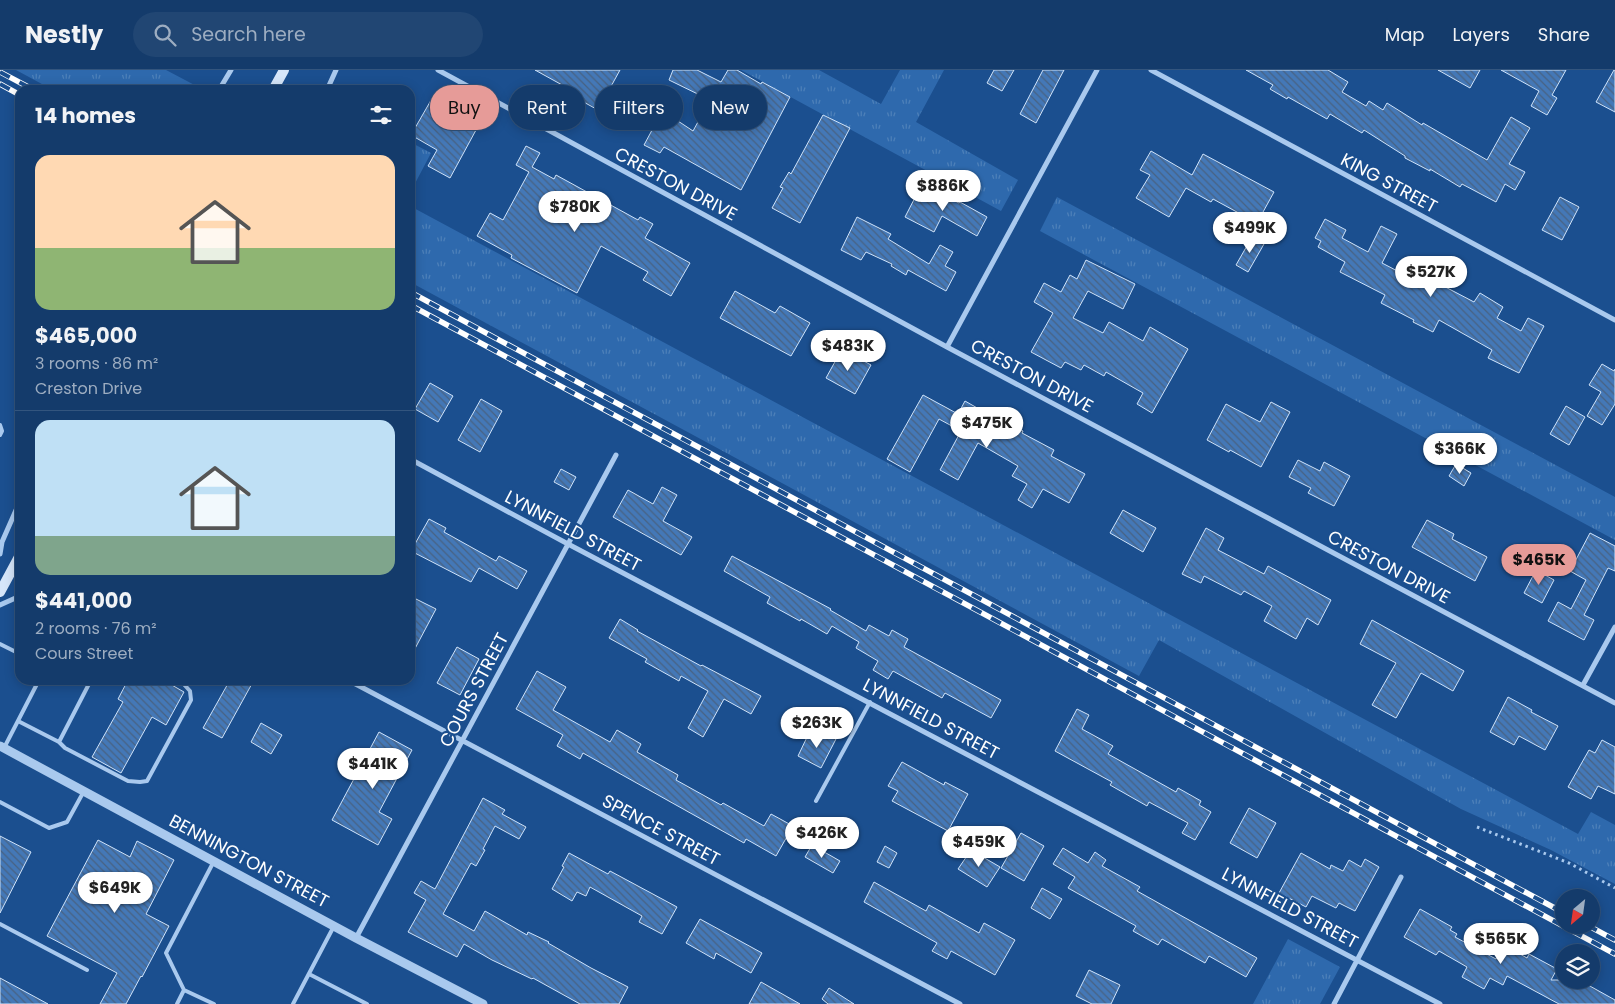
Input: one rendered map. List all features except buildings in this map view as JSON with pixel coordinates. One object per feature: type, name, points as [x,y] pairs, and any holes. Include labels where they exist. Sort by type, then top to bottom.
[{"type":"main road","points":[[276,85],[284,70]]},
{"type":"main road","points":[[0,592],[15,564]]},
{"type":"street","points":[[223,85],[231,70]]},
{"type":"street","points":[[329,85],[336,70]]},
{"type":"street","name":"CRESTON DRIVE","points":[[438,70],[947,346],[1615,703]]},
{"type":"street","points":[[947,346],[1097,70]]},
{"type":"street","name":"KING STREET","points":[[1151,70],[1615,320]]},
{"type":"street","name":"COURS STREET","points":[[356,938],[616,455]]},
{"type":"street","name":"LYNNFIELD STREET","points":[[415,462],[1440,1004]]},
{"type":"street","points":[[0,554],[2,542],[15,512]]},
{"type":"street","points":[[0,605],[15,598]]},
{"type":"street","points":[[1583,686],[1615,627]]},
{"type":"street","name":"SPENCE STREET","points":[[358,685],[960,1004]]},
{"type":"street","name":"BENNINGTON STREET","points":[[2,747],[356,938],[483,1004]]},
{"type":"street","points":[[1334,1004],[1401,877]]},
{"type":"lane","points":[[0,425],[2,431],[0,434]]},
{"type":"lane","points":[[0,644],[15,652]]},
{"type":"lane","points":[[2,747],[36,685]]},
{"type":"lane","points":[[59,742],[88,685]]},
{"type":"lane","points":[[18,721],[128,781],[140,782],[147,780],[190,700],[190,691],[185,685]]},
{"type":"lane","points":[[816,801],[870,702]]},
{"type":"lane","points":[[0,802],[49,828],[67,822],[84,791]]},
{"type":"lane","points":[[214,861],[166,953],[184,990],[214,1004]]},
{"type":"lane","points":[[0,924],[87,970]]},
{"type":"lane","points":[[293,1004],[334,926]]},
{"type":"lane","points":[[309,974],[367,1004]]},
{"type":"lane","points":[[177,1004],[184,990]]},
{"type":"path","points":[[1477,827],[1569,863],[1615,888]]},
{"type":"green space","points":[[16,70],[166,70],[194,85],[44,85]]},
{"type":"green space","points":[[741,70],[819,70],[881,104],[900,70],[944,70],[916,122],[1018,180],[1001,211]]},
{"type":"green space","points":[[415,145],[431,153],[415,183]]},
{"type":"green space","points":[[1057,197],[1615,497],[1615,540],[1040,231]]},
{"type":"green space","points":[[415,209],[1578,834],[1591,812],[1615,825],[1615,884],[1551,850],[1461,809],[1159,640],[1139,676],[415,285]]},
{"type":"green space","points":[[1288,939],[1340,967],[1320,1004],[1253,1004]]},
{"type":"railway","points":[[0,72],[25,85]]},
{"type":"railway","points":[[0,84],[15,92]]},
{"type":"railway","points":[[415,295],[1555,908]]},
{"type":"railway","points":[[415,308],[1615,954]]},
{"type":"railway","points":[[1600,932],[1615,940]]}]
